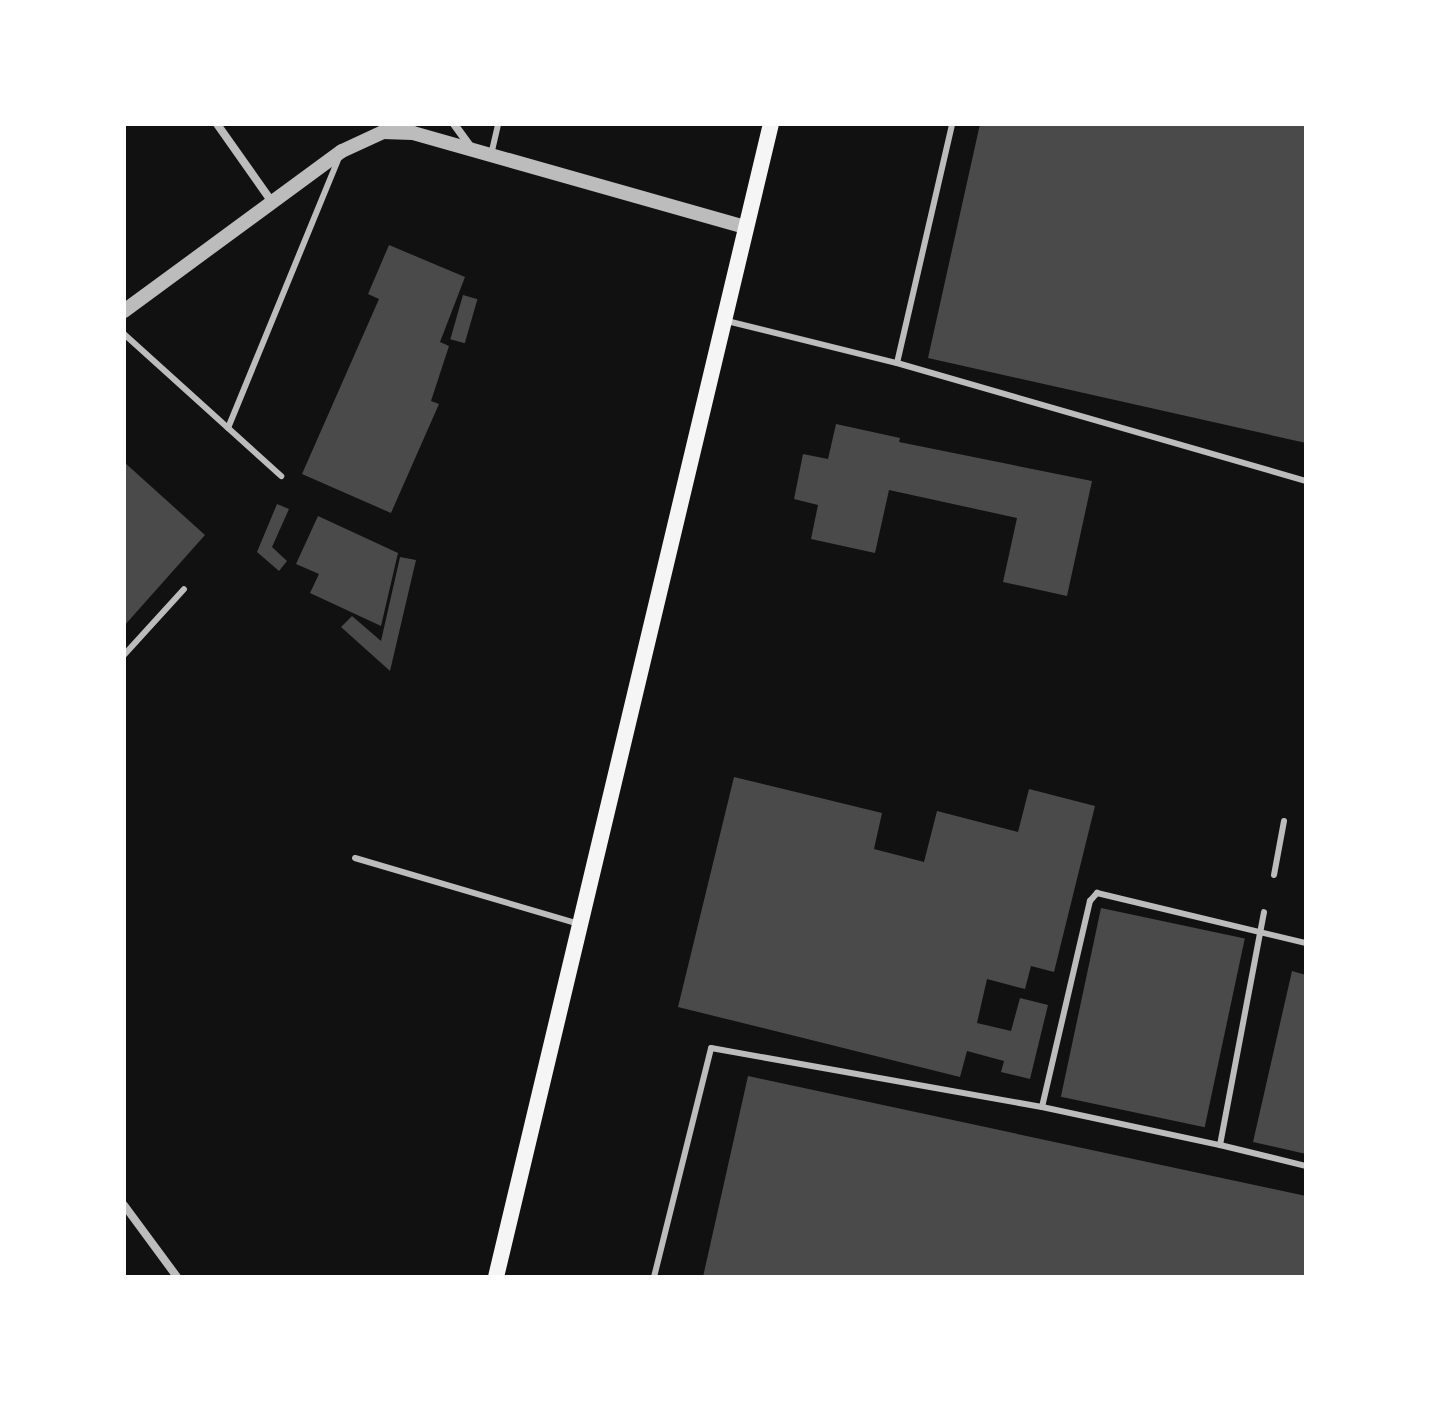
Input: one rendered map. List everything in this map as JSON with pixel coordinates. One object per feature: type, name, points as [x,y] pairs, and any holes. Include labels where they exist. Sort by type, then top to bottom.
[{"type":"main road","points":[[496,1277],[771,124]]},
{"type":"street","points":[[217,124],[272,202]]},
{"type":"street","points":[[454,124],[472,149]]},
{"type":"street","points":[[124,311],[342,151],[391,131],[472,149],[746,227]]},
{"type":"street","points":[[124,1205],[177,1277]]},
{"type":"lane","points":[[491,155],[498,124]]},
{"type":"lane","points":[[897,363],[952,124]]},
{"type":"lane","points":[[228,428],[342,151]]},
{"type":"lane","points":[[724,320],[897,363],[1306,481]]},
{"type":"lane","points":[[124,334],[281,476]]},
{"type":"lane","points":[[124,655],[184,589]]},
{"type":"lane","points":[[1274,875],[1284,821]]},
{"type":"lane","points":[[355,858],[579,924]]},
{"type":"lane","points":[[1042,1107],[1093,896],[1106,894],[1306,943]]},
{"type":"lane","points":[[1220,1145],[1264,912]]},
{"type":"lane","points":[[654,1277],[711,1048],[1042,1107],[1306,1166]]},
{"type":"building","points":[[980,124],[1306,124],[1306,443],[928,358]]},
{"type":"building","points":[[389,245],[465,277],[440,342],[449,346],[431,401],[439,404],[391,513],[302,474],[379,299],[368,294]]},
{"type":"building","points":[[463,295],[477,299],[465,343],[450,339]]},
{"type":"building","points":[[836,424],[900,438],[899,442],[1092,481],[1067,596],[1003,582],[1017,518],[889,490],[875,553],[811,539],[818,505],[794,499],[803,454],[828,459]]},
{"type":"building","points":[[124,462],[205,535],[124,626]]},
{"type":"building","points":[[277,504],[289,509],[272,547],[287,561],[279,571],[257,552]]},
{"type":"building","points":[[318,516],[398,553],[381,626],[310,593],[319,574],[296,564]]},
{"type":"building","points":[[400,557],[416,560],[390,671],[341,627],[352,616],[381,641]]},
{"type":"building","points":[[734,777],[882,813],[874,849],[924,862],[937,811],[1018,832],[1029,789],[1095,806],[1054,972],[1031,966],[1025,989],[987,979],[977,1023],[1011,1031],[1020,998],[1048,1005],[1030,1079],[1001,1072],[1004,1061],[967,1051],[960,1077],[678,1007]]},
{"type":"building","points":[[1101,908],[1245,939],[1205,1127],[1061,1097]]},
{"type":"building","points":[[1292,971],[1306,975],[1306,1154],[1253,1142]]},
{"type":"building","points":[[748,1076],[1306,1196],[1306,1277],[703,1277]]}]
